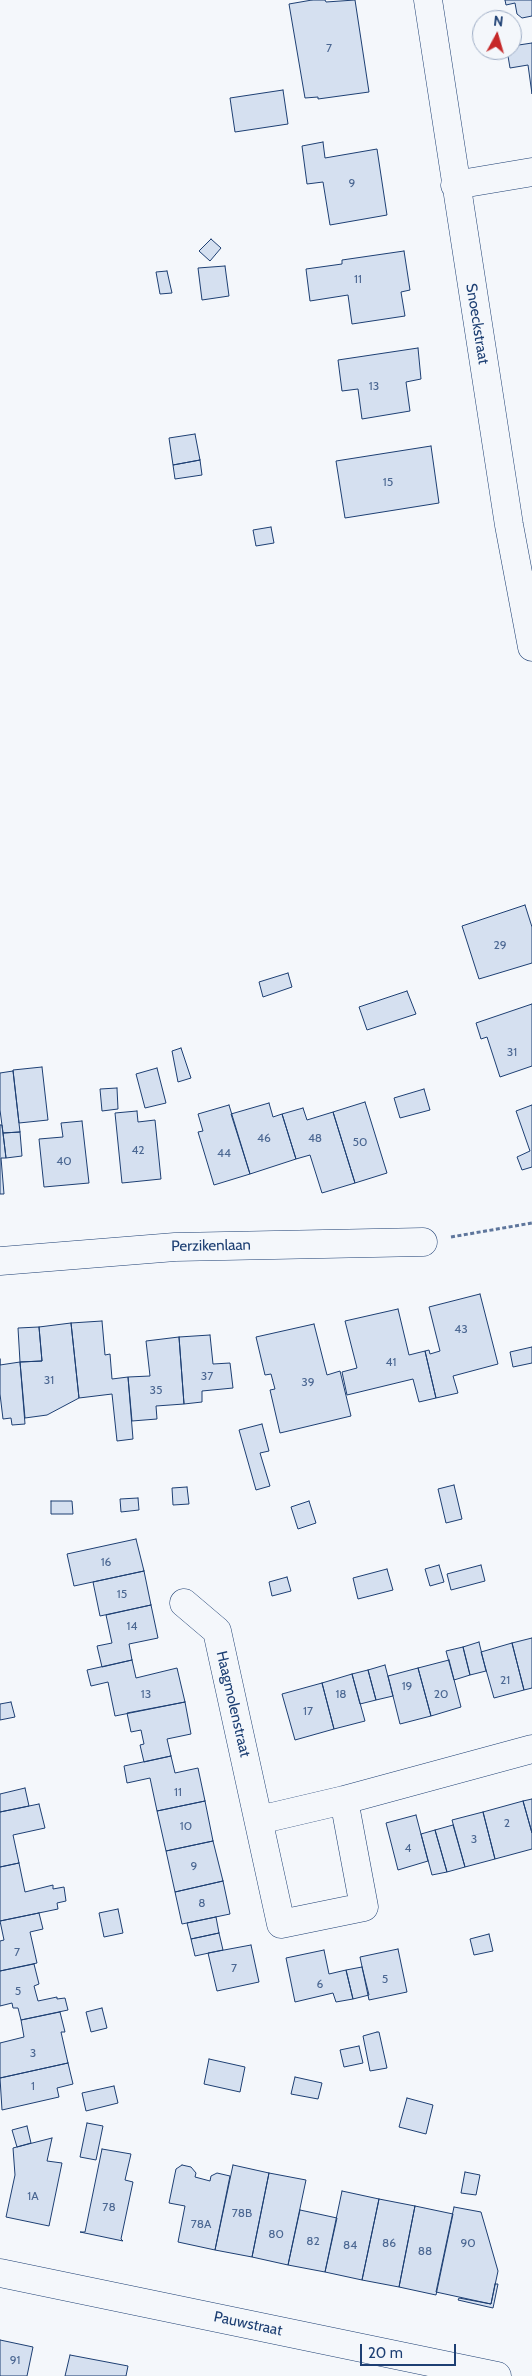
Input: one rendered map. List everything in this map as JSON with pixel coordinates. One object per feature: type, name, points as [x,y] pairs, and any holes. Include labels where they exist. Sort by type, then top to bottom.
[{"type":"street","name":"Snoeckstraat","points":[[428,0],[455,185],[509,525],[532,647]]},
{"type":"street","points":[[455,185],[532,172]]},
{"type":"street","name":"Perzikenlaan","points":[[0,1261],[175,1247],[423,1242]]},
{"type":"street","name":"Haagmolenstraat","points":[[184,1603],[217,1631],[281,1924],[364,1907],[344,1800]]},
{"type":"street","points":[[259,1820],[344,1800],[532,1749]]},
{"type":"street","name":"Pauwstraat","points":[[0,2273],[497,2376]]},
{"type":"path","points":[[423,1242],[532,1223]]},
{"type":"building","points":[[325,0],[326,2],[355,0],[369,92],[318,99],[318,97],[305,98],[289,4]]},
{"type":"building","points":[[505,0],[532,0],[532,16],[522,18],[522,10],[516,10],[515,3],[506,5]]},
{"type":"building","points":[[532,43],[532,94],[528,65],[510,68],[509,60],[522,60],[522,44]]},
{"type":"building","points":[[283,90],[288,124],[235,132],[230,98]]},
{"type":"building","points":[[323,142],[325,158],[377,149],[387,215],[330,225],[323,182],[307,184],[302,146]]},
{"type":"building","points":[[211,239],[221,248],[210,261],[199,251]]},
{"type":"building","points":[[404,251],[410,290],[401,292],[405,316],[352,324],[348,295],[310,301],[306,269],[342,264],[342,260]]},
{"type":"building","points":[[225,266],[229,296],[202,300],[198,268]]},
{"type":"building","points":[[167,271],[172,293],[160,294],[156,272]]},
{"type":"building","points":[[418,348],[421,379],[406,382],[410,411],[362,419],[358,389],[342,391],[338,360]]},
{"type":"building","points":[[195,434],[200,460],[173,465],[169,438]]},
{"type":"building","points":[[431,446],[439,503],[345,518],[336,461]]},
{"type":"building","points":[[200,460],[202,475],[175,479],[173,465]]},
{"type":"building","points":[[271,527],[274,543],[256,546],[253,530]]},
{"type":"building","points":[[525,905],[532,927],[532,963],[479,979],[462,926]]},
{"type":"building","points":[[288,973],[292,987],[263,997],[259,982]]},
{"type":"building","points":[[407,991],[416,1014],[367,1030],[359,1007]]},
{"type":"building","points":[[532,1004],[532,1066],[500,1077],[487,1037],[481,1039],[476,1023]]},
{"type":"building","points":[[181,1048],[191,1078],[178,1082],[172,1051]]},
{"type":"building","points":[[42,1067],[48,1120],[19,1123],[13,1070]]},
{"type":"building","points":[[157,1068],[166,1103],[145,1108],[136,1074]]},
{"type":"building","points":[[13,1071],[20,1132],[3,1133],[0,1110],[0,1073]]},
{"type":"building","points":[[117,1088],[118,1109],[102,1111],[100,1089]]},
{"type":"building","points":[[424,1089],[430,1110],[400,1118],[394,1098]]},
{"type":"building","points":[[365,1102],[387,1173],[355,1183],[333,1112]]},
{"type":"building","points":[[269,1103],[273,1117],[282,1114],[296,1159],[250,1174],[231,1114]]},
{"type":"building","points":[[229,1105],[250,1174],[214,1185],[198,1132],[203,1131],[198,1114]]},
{"type":"building","points":[[532,1105],[532,1167],[522,1170],[517,1157],[530,1151],[516,1111]]},
{"type":"building","points":[[303,1108],[307,1120],[333,1112],[355,1183],[322,1193],[310,1155],[296,1159],[282,1114]]},
{"type":"building","points":[[137,1111],[138,1122],[155,1120],[161,1179],[122,1183],[115,1113]]},
{"type":"building","points":[[82,1121],[89,1183],[44,1187],[39,1139],[63,1137],[61,1123]]},
{"type":"building","points":[[0,1125],[2,1125],[6,1158],[1,1158],[4,1194],[0,1194]]},
{"type":"building","points":[[20,1132],[22,1156],[6,1158],[3,1133]]},
{"type":"building","points":[[480,1294],[498,1364],[453,1376],[458,1393],[436,1398],[425,1351],[429,1350],[430,1354],[440,1351],[429,1307]]},
{"type":"building","points":[[398,1309],[409,1355],[425,1351],[436,1398],[419,1402],[413,1379],[347,1395],[342,1372],[357,1368],[345,1321]]},
{"type":"building","points":[[102,1321],[105,1355],[110,1354],[112,1379],[128,1377],[133,1439],[117,1441],[112,1394],[79,1398],[71,1323]]},
{"type":"building","points":[[71,1323],[79,1398],[47,1415],[25,1418],[20,1362],[42,1361],[39,1327]]},
{"type":"building","points":[[314,1324],[327,1375],[340,1371],[351,1416],[280,1433],[270,1390],[275,1389],[271,1374],[265,1375],[256,1337]]},
{"type":"building","points":[[39,1327],[42,1361],[20,1362],[18,1328]]},
{"type":"building","points":[[210,1335],[213,1364],[230,1363],[233,1388],[202,1391],[202,1402],[184,1404],[179,1337]]},
{"type":"building","points":[[179,1337],[184,1404],[156,1406],[157,1419],[132,1421],[128,1377],[150,1376],[146,1341]]},
{"type":"building","points":[[532,1347],[532,1363],[513,1367],[510,1352]]},
{"type":"building","points":[[20,1362],[25,1424],[12,1425],[11,1418],[3,1419],[0,1394],[0,1365]]},
{"type":"building","points":[[262,1424],[269,1451],[260,1453],[270,1486],[256,1490],[239,1430]]},
{"type":"building","points":[[454,1485],[462,1519],[446,1523],[438,1489]]},
{"type":"building","points":[[187,1487],[189,1504],[173,1505],[172,1488]]},
{"type":"building","points":[[138,1498],[139,1510],[121,1512],[120,1499]]},
{"type":"building","points":[[51,1501],[72,1501],[73,1514],[51,1514]]},
{"type":"building","points":[[309,1501],[316,1523],[298,1529],[291,1507]]},
{"type":"building","points":[[136,1539],[144,1571],[74,1586],[67,1554]]},
{"type":"building","points":[[439,1565],[444,1582],[430,1586],[425,1569]]},
{"type":"building","points":[[481,1565],[485,1581],[451,1590],[447,1574]]},
{"type":"building","points":[[387,1569],[393,1590],[358,1599],[353,1578]]},
{"type":"building","points":[[144,1571],[151,1605],[100,1616],[93,1582]]},
{"type":"building","points":[[287,1577],[291,1591],[272,1596],[269,1582]]},
{"type":"building","points":[[151,1605],[158,1638],[129,1644],[132,1660],[102,1667],[97,1646],[112,1643],[106,1615]]},
{"type":"building","points":[[532,1638],[532,1688],[524,1690],[512,1643]]},
{"type":"building","points":[[479,1642],[486,1671],[470,1675],[463,1647]]},
{"type":"building","points":[[512,1643],[524,1690],[494,1698],[481,1652]]},
{"type":"building","points":[[463,1647],[470,1675],[454,1680],[446,1651]]},
{"type":"building","points":[[132,1660],[136,1678],[177,1668],[185,1702],[115,1716],[108,1682],[91,1686],[87,1670]]},
{"type":"building","points":[[449,1660],[461,1707],[431,1716],[418,1668]]},
{"type":"building","points":[[385,1665],[393,1696],[376,1700],[368,1670]]},
{"type":"building","points":[[418,1668],[431,1716],[400,1724],[388,1676]]},
{"type":"building","points":[[368,1670],[376,1700],[360,1704],[352,1674]]},
{"type":"building","points":[[352,1674],[365,1721],[334,1729],[322,1683]]},
{"type":"building","points":[[322,1683],[334,1729],[295,1740],[282,1694]]},
{"type":"building","points":[[11,1702],[15,1717],[0,1720],[0,1704]]},
{"type":"building","points":[[185,1702],[191,1734],[167,1739],[171,1756],[144,1762],[140,1745],[144,1744],[141,1730],[131,1732],[127,1713]]},
{"type":"building","points":[[171,1756],[175,1773],[198,1768],[205,1801],[157,1811],[150,1778],[127,1783],[124,1766]]},
{"type":"building","points":[[25,1788],[29,1806],[0,1812],[0,1794]]},
{"type":"building","points":[[532,1799],[532,1833],[523,1801]]},
{"type":"building","points":[[205,1801],[213,1841],[166,1851],[157,1811]]},
{"type":"building","points":[[523,1801],[532,1833],[532,1849],[495,1859],[483,1812]]},
{"type":"building","points":[[39,1804],[45,1828],[13,1835],[19,1863],[0,1867],[0,1812]]},
{"type":"building","points":[[483,1812],[495,1859],[465,1867],[452,1820]]},
{"type":"building","points":[[416,1815],[428,1861],[398,1870],[386,1823]]},
{"type":"building","points":[[453,1825],[465,1867],[447,1872],[435,1830]]},
{"type":"building","points":[[435,1830],[447,1872],[432,1875],[421,1834]]},
{"type":"building","points":[[213,1841],[223,1881],[175,1892],[166,1851]]},
{"type":"building","points":[[19,1863],[25,1892],[53,1885],[53,1889],[64,1887],[66,1901],[57,1903],[58,1909],[0,1921],[0,1867]]},
{"type":"building","points":[[223,1881],[230,1914],[182,1924],[175,1892]]},
{"type":"building","points":[[118,1909],[123,1933],[104,1937],[99,1913]]},
{"type":"building","points":[[39,1913],[43,1929],[30,1932],[37,1963],[0,1971],[0,1941],[4,1940],[0,1921]]},
{"type":"building","points":[[216,1917],[219,1933],[191,1939],[187,1923]]},
{"type":"building","points":[[219,1933],[223,1950],[195,1956],[191,1939]]},
{"type":"building","points":[[489,1934],[493,1951],[474,1955],[470,1939]]},
{"type":"building","points":[[251,1945],[259,1982],[217,1991],[208,1953]]},
{"type":"building","points":[[398,1949],[407,1992],[369,2000],[360,1957]]},
{"type":"building","points":[[324,1950],[329,1974],[346,1970],[353,1999],[336,2002],[333,1993],[295,2002],[286,1958]]},
{"type":"building","points":[[34,1964],[39,1984],[34,1986],[38,2001],[57,1997],[57,1999],[65,1998],[68,2010],[21,2020],[18,2008],[13,2008],[12,2003],[0,2006],[0,1971]]},
{"type":"building","points":[[362,1967],[369,1995],[353,1999],[346,1970]]},
{"type":"building","points":[[102,2008],[107,2028],[91,2032],[86,2012]]},
{"type":"building","points":[[60,2012],[65,2032],[61,2032],[68,2063],[0,2078],[0,2043],[24,2037],[21,2020]]},
{"type":"building","points":[[379,2032],[387,2068],[370,2071],[363,2036]]},
{"type":"building","points":[[359,2046],[363,2063],[344,2067],[340,2050]]},
{"type":"building","points":[[209,2059],[245,2067],[240,2092],[204,2084]]},
{"type":"building","points":[[68,2063],[73,2084],[57,2088],[59,2097],[2,2110],[0,2078]]},
{"type":"building","points":[[295,2077],[322,2083],[318,2099],[291,2094]]},
{"type":"building","points":[[114,2086],[118,2103],[86,2111],[82,2093]]},
{"type":"building","points":[[407,2098],[433,2105],[426,2134],[399,2127]]},
{"type":"building","points":[[87,2123],[103,2126],[96,2160],[80,2157]]},
{"type":"building","points":[[27,2126],[31,2143],[17,2147],[12,2130]]},
{"type":"building","points":[[52,2138],[47,2161],[62,2163],[49,2226],[6,2217],[15,2175],[13,2148]]},
{"type":"building","points":[[102,2149],[131,2154],[125,2180],[133,2182],[121,2239],[123,2241],[80,2232],[85,2232]]},
{"type":"building","points":[[182,2165],[191,2167],[196,2173],[195,2177],[210,2181],[211,2176],[217,2173],[230,2176],[215,2250],[178,2242],[185,2206],[169,2203],[176,2169]]},
{"type":"building","points":[[233,2165],[269,2173],[252,2257],[215,2250]]},
{"type":"building","points":[[465,2172],[480,2175],[476,2195],[461,2193]]},
{"type":"building","points":[[269,2173],[306,2180],[288,2265],[252,2257]]},
{"type":"building","points":[[342,2191],[379,2199],[362,2280],[325,2272]]},
{"type":"building","points":[[379,2199],[415,2206],[399,2287],[362,2280]]},
{"type":"building","points":[[415,2206],[453,2214],[436,2295],[399,2287]]},
{"type":"building","points":[[454,2207],[481,2212],[498,2271],[491,2304],[436,2292]]},
{"type":"building","points":[[300,2210],[337,2218],[325,2272],[288,2265]]},
{"type":"building","points":[[495,2284],[498,2284],[493,2308],[458,2300],[459,2298],[491,2304]]},
{"type":"building","points":[[0,2340],[33,2347],[27,2376],[0,2376]]},
{"type":"building","points":[[70,2355],[128,2366],[126,2376],[65,2376]]}]
